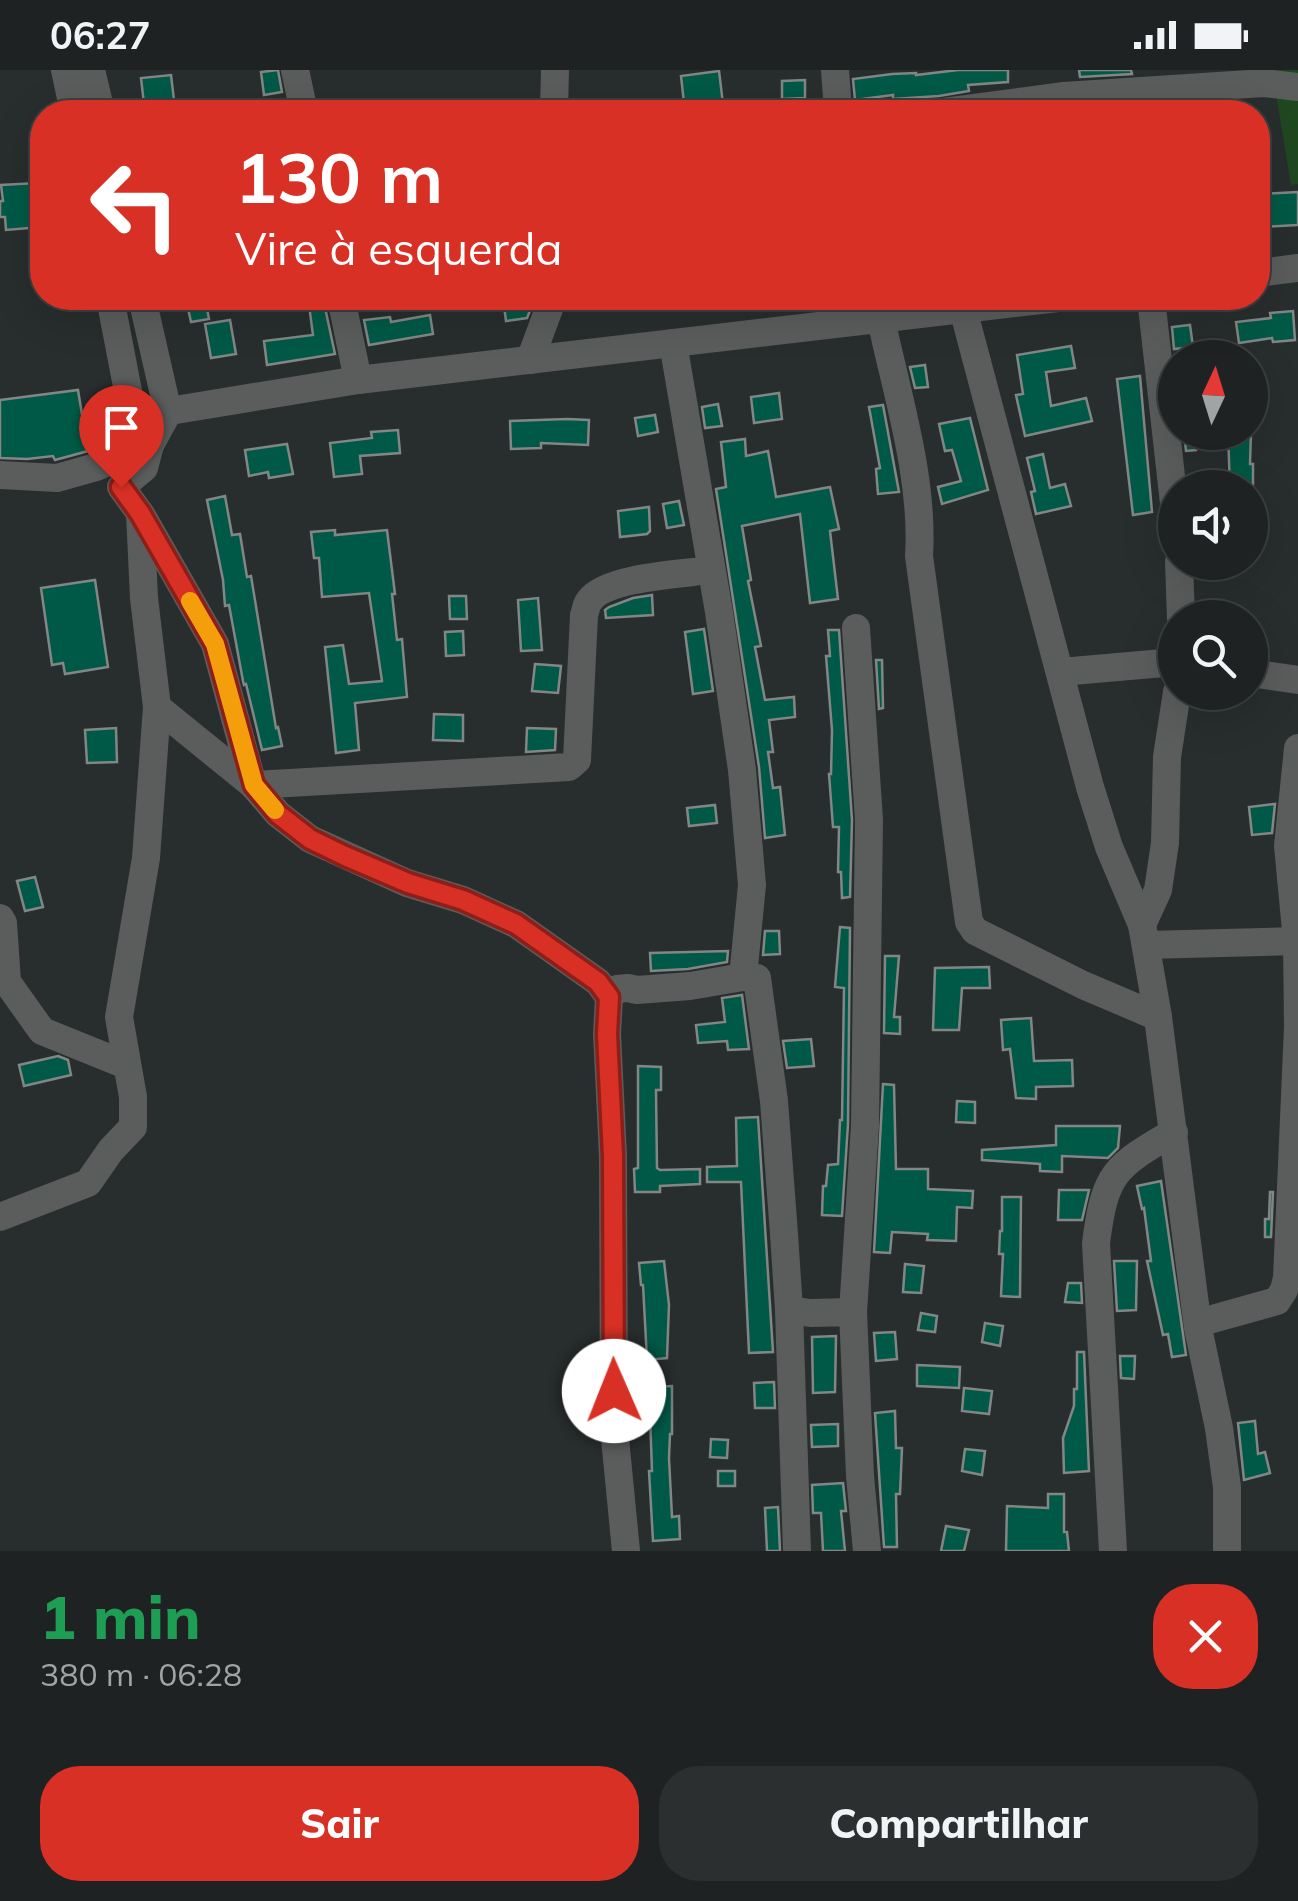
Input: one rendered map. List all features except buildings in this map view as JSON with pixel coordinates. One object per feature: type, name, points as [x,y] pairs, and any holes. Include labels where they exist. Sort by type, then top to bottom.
[{"type":"street","points":[[66,70],[72,100]]},
{"type":"street","points":[[91,70],[98,100]]},
{"type":"street","points":[[295,70],[301,100]]},
{"type":"street","points":[[554,100],[555,70]]},
{"type":"street","points":[[836,70],[837,100]]},
{"type":"street","points":[[1046,70],[1050,98]]},
{"type":"street","points":[[1035,100],[1264,83],[1298,87]]},
{"type":"street","points":[[1270,272],[1298,268]]},
{"type":"street","points":[[112,310],[133,417],[150,446]]},
{"type":"street","points":[[145,310],[168,412],[150,446],[144,468],[121,487],[215,644],[254,785]]},
{"type":"street","points":[[343,310],[358,380]]},
{"type":"street","points":[[530,360],[549,310]]},
{"type":"street","points":[[133,417],[358,380],[955,310]]},
{"type":"street","points":[[963,310],[1090,787],[1144,935],[1198,1322],[1219,1428],[1227,1487],[1228,1551]]},
{"type":"street","points":[[1152,310],[1170,470]]},
{"type":"street","points":[[881,319],[916,481],[918,556],[969,922],[975,931],[1004,946],[1158,1017]]},
{"type":"street","points":[[673,343],[742,770],[752,885],[743,977]]},
{"type":"street","points":[[0,475],[57,478],[150,446]]},
{"type":"street","points":[[0,1218],[88,1182],[133,1126],[133,1097],[118,1017],[146,858],[157,706],[144,598],[140,513]]},
{"type":"street","points":[[254,785],[569,766],[576,760],[584,615],[590,600],[624,582],[712,570]]},
{"type":"street","points":[[856,628],[869,820],[866,1125],[853,1312],[867,1551]]},
{"type":"street","points":[[1061,672],[1158,663]]},
{"type":"street","points":[[1268,675],[1298,680]]},
{"type":"street","points":[[157,706],[254,785],[278,814],[310,839],[408,883],[463,900],[516,924],[598,982],[609,997],[614,1428],[626,1551]]},
{"type":"street","points":[[1144,935],[1158,890],[1165,843],[1167,756],[1174,710]]},
{"type":"street","points":[[1198,1322],[1277,1301],[1287,1278],[1298,1027],[1297,941],[1288,846],[1298,748]]},
{"type":"street","points":[[0,918],[7,982],[42,1031],[126,1065]]},
{"type":"street","points":[[1144,935],[1297,941]]},
{"type":"street","points":[[609,997],[628,988],[757,978],[774,1101],[790,1310],[797,1551]]},
{"type":"street","points":[[1114,1551],[1096,1243],[1104,1191],[1115,1174],[1131,1157],[1174,1132]]},
{"type":"street","points":[[790,1310],[810,1314],[853,1312]]},
{"type":"green space","points":[[1272,70],[1298,70],[1298,184],[1291,185]]},
{"type":"slow traffic","points":[[190,601],[215,644],[254,785],[275,810]]},
{"type":"route","points":[[121,487],[215,644],[254,785],[278,814],[310,839],[345,856],[516,924],[598,982],[609,997],[614,1391]]}]
